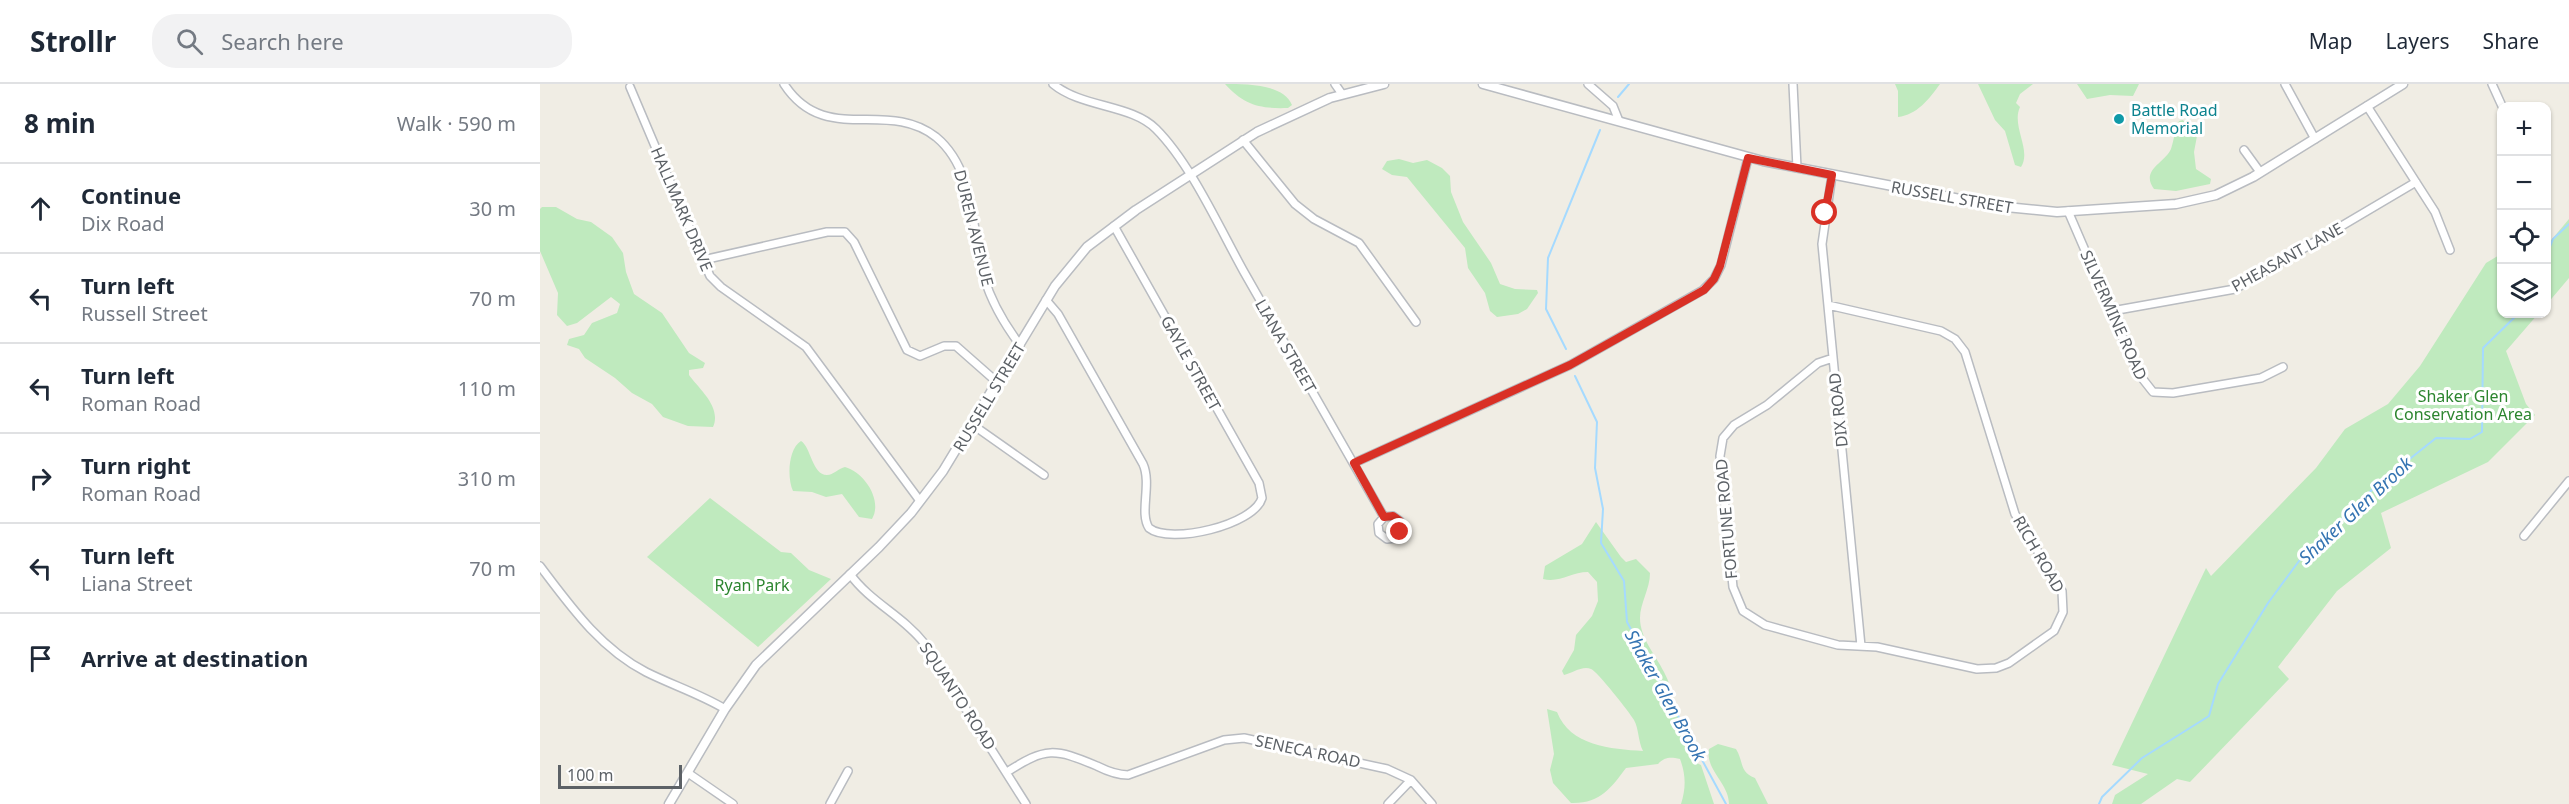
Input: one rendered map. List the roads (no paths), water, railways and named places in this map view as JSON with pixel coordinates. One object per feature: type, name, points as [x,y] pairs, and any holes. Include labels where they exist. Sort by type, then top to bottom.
[{"type":"street","name":"DUREN AVENUE","points":[[784,84],[799,102],[820,115],[852,121],[890,119],[904,121],[926,130],[943,144],[962,171],[986,284],[1004,320],[1020,345]]},
{"type":"street","points":[[1053,84],[1074,97],[1151,125],[1189,175]]},
{"type":"street","name":"RUSSELL STREET","points":[[669,804],[725,710],[761,658],[850,574],[920,501],[973,425],[1046,300],[1074,260],[1114,226],[1243,140],[1295,114],[1339,87],[1384,84]]},
{"type":"street","name":"RUSSELL STREET","points":[[1488,84],[1748,158],[2008,208],[2068,211],[2189,202],[2216,195],[2260,172],[2403,84]]},
{"type":"street","points":[[1588,84],[1611,104],[1619,122]]},
{"type":"street","points":[[1793,84],[1797,168]]},
{"type":"street","points":[[2285,84],[2314,139]]},
{"type":"street","points":[[2492,84],[2500,102]]},
{"type":"street","name":"HALLMARK DRIVE","points":[[630,87],[711,276],[721,287],[809,350],[920,501]]},
{"type":"street","points":[[2367,106],[2439,218],[2450,250]]},
{"type":"street","points":[[1243,140],[1295,204],[1314,219],[1359,243],[1416,322]]},
{"type":"street","points":[[2244,150],[2260,172]]},
{"type":"street","points":[[1354,463],[1570,365],[1704,290],[1714,279],[1720,266],[1748,158]]},
{"type":"street","name":"LIANA STREET","points":[[1189,175],[1384,517]]},
{"type":"street","name":"DIX ROAD","points":[[1832,175],[1822,239],[1861,646]]},
{"type":"street","name":"PHEASANT LANE","points":[[2112,311],[2235,289],[2416,182]]},
{"type":"street","name":"SILVERMINE ROAD","points":[[2068,211],[2138,373],[2150,389],[2157,393],[2173,393],[2264,378],[2283,367]]},
{"type":"street","name":"GAYLE STREET","points":[[1046,300],[1058,315],[1143,464],[1148,485],[1145,520],[1149,528],[1170,534],[1216,527],[1246,516],[1261,502],[1262,493],[1259,483],[1114,226]]},
{"type":"street","points":[[703,260],[827,232],[845,232],[854,242],[907,350],[916,356],[922,356],[944,346],[956,346],[998,382]]},
{"type":"street","name":"RICH ROAD","points":[[1828,305],[1936,329],[1959,343],[1966,357],[2015,514],[2057,581],[2064,601],[2062,617],[2050,635],[2014,660],[1996,668],[1977,669],[1877,647],[1861,646]]},
{"type":"street","name":"FORTUNE ROAD","points":[[1833,358],[1818,363],[1767,405],[1734,425],[1723,438],[1720,452],[1733,587],[1739,606],[1759,623],[1838,645],[1861,646]]},
{"type":"street","points":[[973,425],[1044,475]]},
{"type":"street","points":[[2524,536],[2569,481]]},
{"type":"street","points":[[540,566],[585,624],[613,650],[645,671],[725,710]]},
{"type":"street","name":"SQUANTO ROAD","points":[[850,574],[861,588],[918,634],[1026,804]]},
{"type":"street","name":"SENECA ROAD","points":[[1006,772],[1032,756],[1054,751],[1073,755],[1115,774],[1128,775],[1224,740],[1239,737],[1384,768],[1411,780],[1432,804]]},
{"type":"street","points":[[830,804],[848,771]]},
{"type":"street","points":[[688,774],[733,804]]},
{"type":"street","points":[[1388,804],[1411,780]]},
{"type":"waterway","name":"Shaker Glen Brook","points":[[1618,97],[1629,84]]},
{"type":"waterway","name":"Shaker Glen Brook","points":[[1566,349],[1546,309],[1548,258],[1600,130]]},
{"type":"waterway","name":"Shaker Glen Brook","points":[[2551,244],[2553,239],[2569,224]]},
{"type":"waterway","name":"Shaker Glen Brook","points":[[2099,804],[2102,797],[2142,758],[2209,716],[2218,684],[2268,603],[2299,561],[2377,485],[2436,438],[2470,439],[2482,432],[2483,348],[2514,318]]},
{"type":"waterway","name":"Shaker Glen Brook","points":[[1575,376],[1597,422],[1595,468],[1603,509],[1601,543],[1624,581],[1627,622],[1726,804]]},
{"type":"place","name":"Battle Road Memorial","points":[[2119,119]]},
{"type":"park label","name":"Shaker Glen Conservation Area","points":[[2463,405]]},
{"type":"park label","name":"Ryan Park","points":[[752,585]]}]
